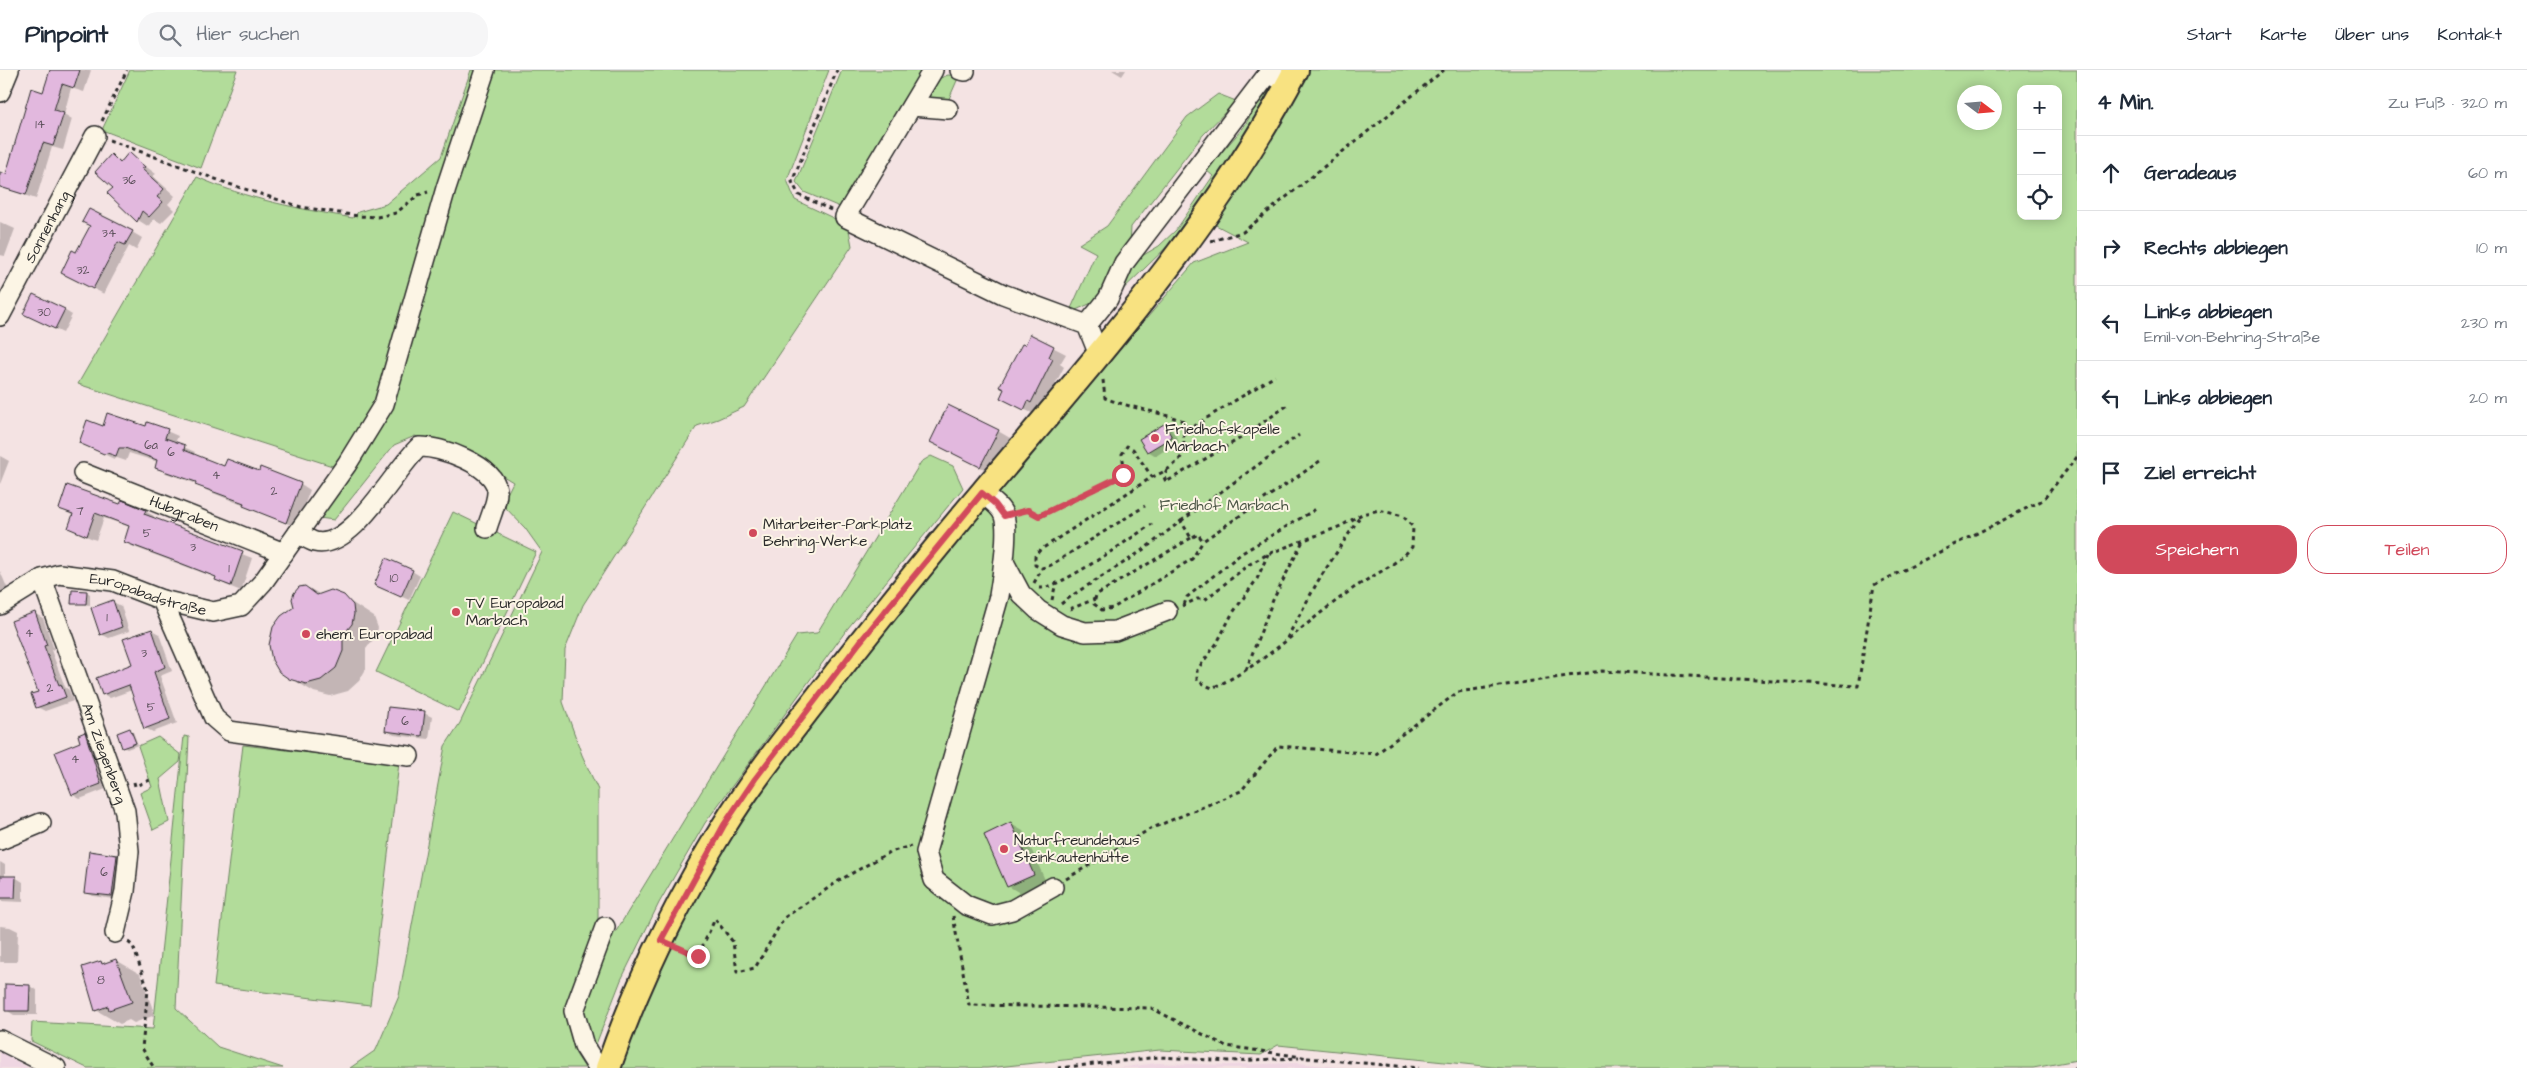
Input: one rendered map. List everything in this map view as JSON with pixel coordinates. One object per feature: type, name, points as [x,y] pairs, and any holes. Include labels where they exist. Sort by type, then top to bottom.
[{"type":"main road","points":[[608,1068],[622,1028],[661,940],[724,825],[755,779],[860,642],[982,493],[1099,356],[1182,250],[1242,165],[1293,76]]},
{"type":"street","points":[[0,92],[9,70]]},
{"type":"street","name":"Europabadstraße","points":[[0,605],[42,579],[60,574],[105,579],[162,600],[213,612],[241,606],[284,553],[348,464],[384,404],[446,188],[485,70]]},
{"type":"street","points":[[933,70],[845,217],[1003,294],[1087,325],[1099,356]]},
{"type":"street","points":[[1087,325],[1108,299],[1124,263],[1268,74],[1293,76]]},
{"type":"street","points":[[912,106],[948,109]]},
{"type":"street","name":"Sonnenhang","points":[[0,316],[95,136]]},
{"type":"street","points":[[298,533],[316,542],[337,539],[359,522],[408,458],[419,447],[433,447],[470,462],[491,476],[496,483],[497,493],[487,528]]},
{"type":"street","name":"Hubgraben","points":[[83,473],[284,553]]},
{"type":"street","points":[[982,493],[995,504],[1004,516],[1004,562],[999,596],[926,852],[934,880],[966,905],[992,914],[1012,910],[1053,887]]},
{"type":"street","points":[[1004,562],[1021,594],[1038,610],[1062,624],[1085,632],[1115,631],[1176,608]]},
{"type":"street","name":"Am Ziegenberg","points":[[42,579],[125,812],[129,851],[125,891],[115,933]]},
{"type":"street","points":[[162,600],[214,718],[229,731],[409,756]]},
{"type":"street","points":[[0,840],[41,823]]},
{"type":"street","points":[[598,1068],[584,1046],[574,1011],[605,927]]},
{"type":"street","points":[[0,1040],[56,1068]]},
{"type":"path","points":[[126,70],[95,136],[126,145],[214,179],[292,204],[358,216],[377,217],[396,213],[418,195],[446,188]]},
{"type":"path","points":[[837,70],[792,182],[799,195],[845,217]]},
{"type":"path","points":[[1182,250],[1243,232],[1444,70]]},
{"type":"path","points":[[1099,356],[1105,398],[1125,406],[1148,409],[1183,421],[1187,430]]},
{"type":"path","points":[[1275,376],[1187,430],[1183,437],[1183,453],[1168,470],[1164,477],[1166,482],[1239,439],[1288,405]]},
{"type":"path","points":[[1095,599],[1068,610],[1059,606],[1082,588],[1160,538],[1299,435]]},
{"type":"path","points":[[1004,516],[1028,510],[1039,516],[1120,477],[1125,472],[1122,454],[1127,446],[1133,449],[1152,477]]},
{"type":"path","points":[[1053,887],[1150,829],[1241,791],[1278,746],[1376,754],[1458,692],[1602,671],[1858,686],[1874,585],[2043,500],[2077,457]]},
{"type":"path","points":[[1203,541],[1198,534],[1096,595],[1096,607],[1102,610],[1113,608],[1192,559],[1203,541],[1323,459]]},
{"type":"path","points":[[1042,568],[1035,565],[1034,560],[1040,550],[1152,477],[1168,470]]},
{"type":"path","points":[[1145,506],[1042,568],[1035,580],[1034,586],[1044,589],[1053,586],[1152,524]]},
{"type":"path","points":[[1176,608],[1242,552],[1316,509]]},
{"type":"path","points":[[1176,608],[1197,599],[1206,598],[1248,565],[1268,554],[1341,526],[1362,514],[1379,510],[1403,516],[1413,527],[1412,547],[1404,557],[1347,592],[1246,671],[1212,688],[1197,681],[1197,670],[1217,643],[1232,614],[1257,579],[1268,554]]},
{"type":"path","points":[[1287,639],[1318,581],[1362,514]]},
{"type":"path","points":[[1181,521],[1191,538]]},
{"type":"path","points":[[1246,671],[1273,600],[1305,539]]},
{"type":"path","points":[[1052,605],[1053,586]]},
{"type":"path","points":[[135,786],[150,780]]},
{"type":"path","points":[[661,940],[698,956],[715,919],[733,942],[736,972],[755,968],[784,918],[840,880],[890,852],[929,842]]},
{"type":"path","points":[[949,893],[969,1006],[1151,1008],[1226,1046],[1309,1058],[1419,1068]]},
{"type":"path","points":[[115,933],[133,946],[148,990],[142,1048],[154,1068]]},
{"type":"path","points":[[1058,1068],[1158,1057],[1229,1061],[1309,1058]]},
{"type":"shaded area","points":[[0,1052],[28,1068],[0,1068]]},
{"type":"shaded area","points":[[1157,1063],[1228,1065],[1298,1063],[1345,1068],[1118,1068]]},
{"type":"green space","points":[[130,70],[237,70],[201,168],[102,130]]},
{"type":"green space","points":[[471,70],[829,70],[787,180],[795,200],[848,225],[852,246],[744,407],[697,426],[583,605],[565,650],[563,702],[582,755],[598,790],[598,920],[565,1014],[576,1054],[585,1068],[350,1068],[376,1050],[399,996],[445,746],[460,723],[542,552],[525,528],[502,504],[513,482],[465,453],[415,436],[394,445],[334,520],[319,518],[351,472],[78,384],[197,177],[254,197],[293,207],[353,218],[358,212],[386,204],[441,157]]},
{"type":"green space","points":[[842,70],[925,70],[842,208],[804,192],[796,182]]},
{"type":"green space","name":"Friedhof Marbach","points":[[1305,70],[2077,70],[2077,1060],[2033,1068],[1503,1068],[1278,1045],[1261,1055],[1160,1050],[987,1068],[622,1068],[628,1039],[698,878],[823,697],[1194,263],[1248,242],[1212,223]]},
{"type":"green space","points":[[948,75],[959,76],[948,101],[928,97],[930,82]]},
{"type":"green space","points":[[1266,90],[1274,92],[1230,167],[1178,236],[1112,300],[1128,264],[1159,246],[1176,230],[1213,176],[1206,170],[1243,128]]},
{"type":"green space","points":[[1218,94],[1236,101],[1203,135],[1131,227],[1130,246],[1103,298],[1069,313],[1096,253],[1079,244],[1107,226],[1187,117]]},
{"type":"green space","points":[[931,456],[953,466],[963,488],[848,628],[705,823],[659,903],[621,980],[593,1052],[580,1011],[610,931],[615,933],[797,635],[817,633],[921,462]]},
{"type":"green space","name":"TV Europabad Marbach","points":[[453,512],[536,552],[459,712],[376,672]]},
{"type":"green space","points":[[184,736],[189,737],[176,1008],[218,1047],[283,1068],[87,1068],[31,1041],[32,1022],[153,1029]]},
{"type":"green space","points":[[158,737],[181,755],[180,762],[160,779],[169,822],[153,830],[140,793],[152,787],[138,746]]},
{"type":"green space","points":[[243,745],[399,763],[370,1005],[214,986]]},
{"type":"building","points":[[50,70],[80,70],[74,88],[62,84],[54,110],[64,113],[53,146],[43,143],[26,195],[0,187],[0,172],[6,174],[31,88],[43,92]]},
{"type":"building","points":[[129,152],[145,167],[142,169],[164,189],[157,197],[163,202],[149,217],[142,211],[137,222],[107,193],[113,188],[95,172],[111,154],[120,163]]},
{"type":"building","points":[[89,209],[133,231],[125,245],[118,242],[93,289],[61,273],[72,250],[76,252],[90,226],[82,222]]},
{"type":"building","points":[[33,294],[65,309],[55,329],[23,314]]},
{"type":"building","points":[[1030,334],[1054,346],[1049,357],[1053,359],[1031,403],[1028,401],[1024,410],[1000,398],[1004,389],[999,387],[1022,344],[1025,345]]},
{"type":"building","points":[[948,405],[999,430],[980,467],[930,442]]},
{"type":"building","points":[[107,413],[146,426],[147,422],[168,429],[165,438],[185,445],[184,450],[224,466],[227,459],[259,471],[260,467],[301,483],[286,523],[243,506],[244,503],[195,485],[196,482],[155,468],[157,460],[125,448],[119,448],[116,456],[104,454],[79,443],[87,420],[103,426]]},
{"type":"building","name":"Friedhofskapelle Marbach","points":[[1164,424],[1172,437],[1147,452],[1139,439]]},
{"type":"building","points":[[67,485],[120,504],[122,500],[146,510],[144,514],[243,551],[231,586],[215,580],[216,577],[124,542],[129,526],[95,513],[87,536],[68,528],[73,514],[59,509]]},
{"type":"building","points":[[386,558],[413,570],[401,597],[374,585]]},
{"type":"building","name":"ehem. Europabad","points":[[305,586],[317,595],[331,590],[344,595],[353,605],[354,614],[352,624],[343,635],[343,651],[336,668],[321,680],[306,684],[289,679],[279,672],[272,660],[269,645],[273,627],[281,616],[294,607],[292,599],[294,593],[299,587]]},
{"type":"building","points":[[72,590],[87,591],[86,604],[71,604]]},
{"type":"building","points":[[113,600],[122,627],[100,635],[91,608]]},
{"type":"building","points":[[35,612],[47,645],[44,646],[59,685],[61,684],[66,697],[36,708],[31,694],[38,692],[11,621]]},
{"type":"building","points":[[152,629],[165,667],[154,672],[170,719],[144,729],[129,685],[102,695],[96,678],[132,664],[123,639]]},
{"type":"building","points":[[388,707],[425,711],[422,736],[385,731]]},
{"type":"building","points":[[130,728],[136,743],[122,748],[117,733]]},
{"type":"building","points":[[85,732],[101,784],[72,795],[55,752],[80,742],[78,735]]},
{"type":"building","name":"Naturfreundehaus Steinkautenhütte","points":[[1011,822],[1034,875],[1007,887],[984,835]]},
{"type":"building","points":[[89,851],[117,855],[112,896],[84,893]]},
{"type":"building","points":[[0,876],[16,876],[15,898],[0,898]]},
{"type":"building","points":[[116,959],[132,1002],[109,1010],[108,1006],[95,1011],[82,967],[101,961],[102,964]]},
{"type":"building","points":[[5,984],[30,985],[29,1011],[5,1011]]},
{"type":"place","name":"Friedhofskapelle Marbach","points":[[1155,438]]},
{"type":"place","name":"Mitarbeiter-Parkplatz Behring-Werke","points":[[753,533]]},
{"type":"place","name":"TV Europabad Marbach","points":[[456,612]]},
{"type":"place","name":"ehem. Europabad","points":[[306,634]]},
{"type":"place","name":"Naturfreundehaus Steinkautenhütte","points":[[1004,849]]},
{"type":"route","points":[[698,956],[661,940],[724,825],[755,779],[860,642],[982,493],[995,504],[1004,516],[1028,510],[1039,516],[1123,475]]}]
